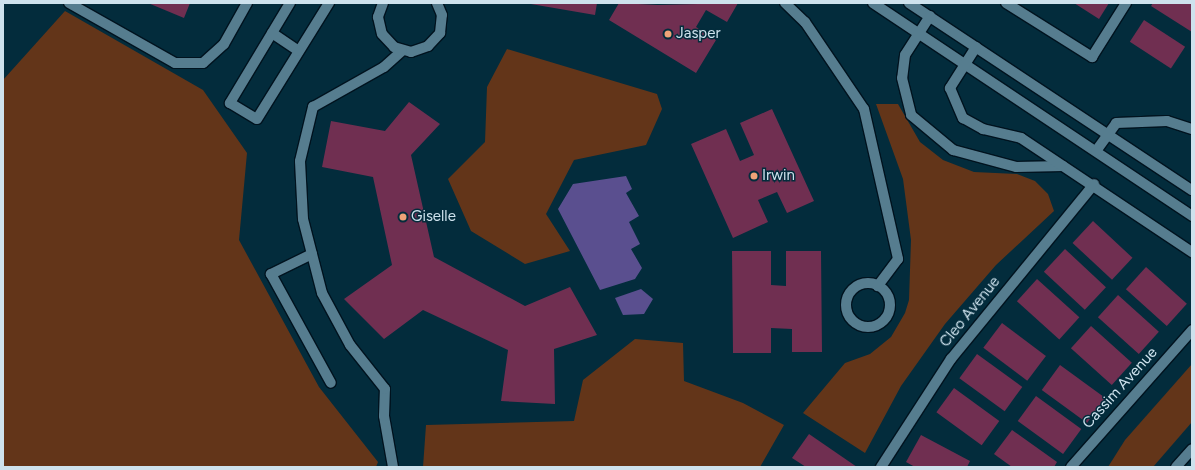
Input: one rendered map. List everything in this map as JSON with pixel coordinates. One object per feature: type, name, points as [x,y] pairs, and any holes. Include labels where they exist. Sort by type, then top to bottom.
[{"type":"street","points":[[69,3],[175,64],[203,63],[224,44],[247,3]]},
{"type":"street","points":[[290,3],[230,103],[257,119],[329,3]]},
{"type":"street","points":[[383,3],[378,26],[387,42],[402,51],[420,50],[435,40],[442,24],[437,3]]},
{"type":"street","points":[[785,3],[805,22],[864,109],[898,259],[878,286]]},
{"type":"street","points":[[873,3],[1192,216]]},
{"type":"street","points":[[909,3],[1192,190]]},
{"type":"street","points":[[1006,3],[1092,56],[1126,3]]},
{"type":"street","points":[[930,16],[905,55],[902,78],[911,115],[953,150],[1016,167],[1063,166]]},
{"type":"street","points":[[272,33],[299,51]]},
{"type":"street","points":[[976,47],[950,88],[963,118],[983,129],[1021,138],[1063,166],[1094,184],[1192,252]]},
{"type":"street","points":[[393,467],[384,416],[385,389],[350,345],[325,300],[303,220],[300,161],[313,107],[384,67],[402,51]]},
{"type":"street","points":[[1096,151],[1116,123],[1167,121],[1192,129]]},
{"type":"street","name":"Cleo Avenue","points":[[881,467],[951,359],[1094,184]]},
{"type":"street","points":[[312,254],[271,274],[331,383]]},
{"type":"street","points":[[871,284],[878,286],[888,296],[889,310],[886,317],[875,326],[861,326],[850,318],[847,297],[857,286],[871,284]]},
{"type":"street","name":"Cassim Avenue","points":[[1071,467],[1192,330]]},
{"type":"street","points":[[1176,467],[1192,449]]},
{"type":"shaded area","points":[[65,11],[203,90],[247,153],[239,240],[319,387],[378,462],[376,467],[3,467],[3,80]]},
{"type":"shaded area","points":[[507,49],[657,94],[662,109],[646,145],[574,160],[546,214],[570,251],[525,264],[471,231],[448,179],[485,142],[487,87]]},
{"type":"shaded area","points":[[876,104],[898,104],[920,142],[943,160],[974,172],[1017,174],[1035,181],[1048,194],[1054,211],[996,265],[945,324],[901,386],[865,453],[803,413],[845,363],[870,354],[891,337],[905,313],[909,300],[911,240],[903,179]]},
{"type":"shaded area","points":[[626,176],[632,189],[626,193],[639,216],[629,222],[640,244],[631,249],[642,268],[635,279],[600,290],[558,209],[573,184]]},
{"type":"shaded area","points":[[641,289],[653,299],[644,314],[623,315],[615,298]]},
{"type":"shaded area","points":[[635,339],[683,343],[684,381],[743,403],[784,425],[760,467],[423,467],[426,425],[574,421],[583,380]]},
{"type":"shaded area","points":[[1192,364],[1192,422],[1153,467],[1108,467],[1125,440]]},
{"type":"building","points":[[148,3],[190,3],[184,18]]},
{"type":"building","points":[[525,3],[597,3],[595,15]]},
{"type":"building","name":"Jasper","points":[[619,3],[658,5],[738,3],[727,22],[706,10],[696,27],[716,40],[696,73],[609,20]]},
{"type":"building","points":[[1074,3],[1109,3],[1099,19]]},
{"type":"building","points":[[1153,3],[1192,3],[1192,32],[1151,6]]},
{"type":"building","points":[[1144,20],[1185,47],[1171,68],[1130,42]]},
{"type":"building","name":"Giselle","points":[[409,102],[440,124],[411,155],[434,257],[525,306],[570,287],[597,335],[554,349],[555,404],[501,401],[508,350],[423,310],[384,339],[344,299],[392,265],[373,177],[322,167],[331,121],[385,131]]},
{"type":"building","name":"Irwin","points":[[772,109],[814,201],[787,213],[777,192],[758,200],[768,222],[733,238],[691,144],[726,129],[740,161],[754,155],[740,123]]},
{"type":"building","points":[[1093,221],[1132,258],[1112,280],[1073,243]]},
{"type":"building","points":[[1065,249],[1106,287],[1085,310],[1044,272]]},
{"type":"building","points":[[732,251],[771,251],[771,285],[786,286],[786,251],[821,251],[822,352],[792,352],[792,329],[771,328],[771,353],[733,353]]},
{"type":"building","points":[[1146,267],[1187,304],[1167,326],[1126,289]]},
{"type":"building","points":[[1037,279],[1079,317],[1059,339],[1017,301]]},
{"type":"building","points":[[1118,295],[1159,332],[1139,354],[1098,317]]},
{"type":"building","points":[[1002,323],[1046,356],[1027,381],[983,348]]},
{"type":"building","points":[[1091,326],[1132,363],[1112,385],[1071,348]]},
{"type":"building","points":[[977,354],[1022,387],[1005,411],[959,378]]},
{"type":"building","points":[[1060,365],[1105,398],[1087,423],[1042,390]]},
{"type":"building","points":[[954,388],[999,421],[982,445],[936,412]]},
{"type":"building","points":[[1036,396],[1081,429],[1063,454],[1018,421]]},
{"type":"building","points":[[1012,430],[1057,462],[1054,467],[1012,467],[994,454]]},
{"type":"building","points":[[809,434],[857,467],[806,467],[792,458]]},
{"type":"building","points":[[921,435],[970,461],[967,467],[915,467],[906,462]]},
{"type":"place","name":"Jasper","points":[[668,34]]},
{"type":"place","name":"Irwin","points":[[754,176]]},
{"type":"place","name":"Giselle","points":[[403,217]]}]
